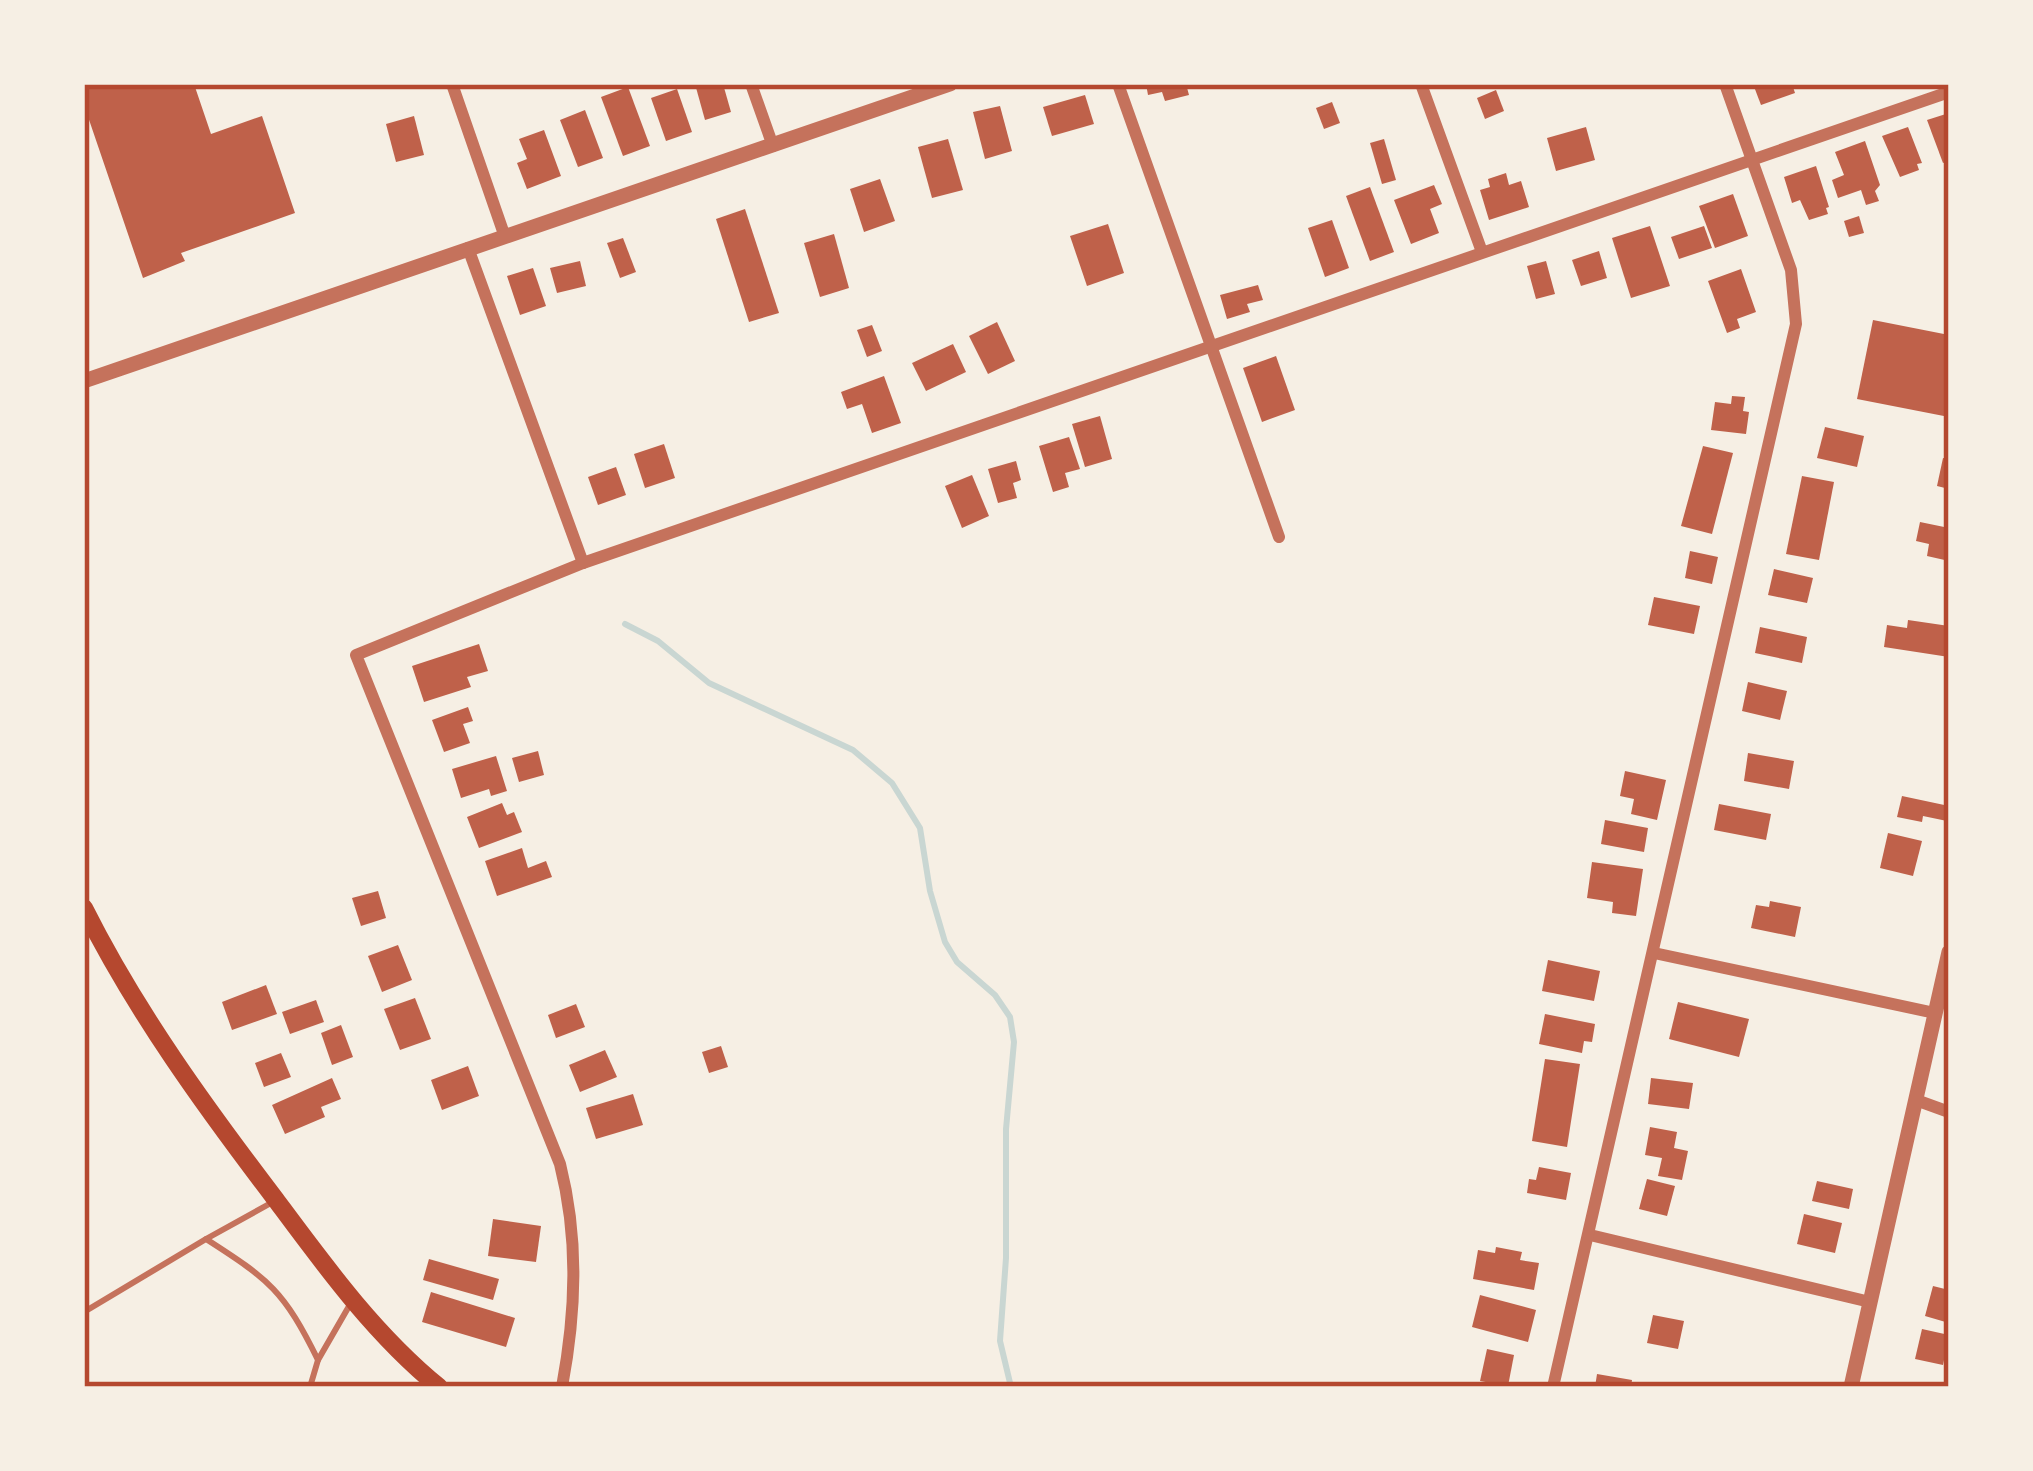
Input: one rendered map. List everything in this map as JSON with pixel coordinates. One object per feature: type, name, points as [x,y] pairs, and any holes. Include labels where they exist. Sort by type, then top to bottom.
[{"type":"main road","points":[[84,908],[166,1047],[275,1200],[353,1300],[431,1384]]},
{"type":"street","points":[[452,84],[505,237]]},
{"type":"street","points":[[751,84],[773,146]]},
{"type":"street","points":[[84,381],[950,84]]},
{"type":"street","points":[[1118,84],[1279,538]]},
{"type":"street","points":[[1421,84],[1482,252]]},
{"type":"street","points":[[1553,1387],[1796,324],[1791,270],[1725,84]]},
{"type":"street","points":[[562,1387],[573,1327],[575,1273],[569,1199],[560,1164],[356,655],[583,563],[1949,92]]},
{"type":"street","points":[[468,248],[583,563]]},
{"type":"street","points":[[1851,1387],[1949,952]]},
{"type":"street","points":[[1654,953],[1935,1012]]},
{"type":"street","points":[[1916,1100],[1949,1112]]},
{"type":"street","points":[[1589,1235],[1870,1302]]},
{"type":"lane","points":[[84,1312],[275,1200]]},
{"type":"lane","points":[[206,1239],[263,1276],[295,1312],[318,1360]]},
{"type":"lane","points":[[310,1387],[318,1360],[353,1300]]},
{"type":"building","points":[[84,84],[194,84],[211,134],[262,116],[295,213],[181,253],[185,261],[143,278],[84,105]]},
{"type":"building","points":[[695,84],[723,84],[731,112],[705,120]]},
{"type":"building","points":[[1146,84],[1186,84],[1189,95],[1165,101],[1162,92],[1148,95]]},
{"type":"building","points":[[1753,84],[1792,84],[1795,93],[1761,105]]},
{"type":"building","points":[[628,87],[650,146],[623,156],[601,97]]},
{"type":"building","points":[[677,89],[692,132],[666,141],[651,98]]},
{"type":"building","points":[[1496,90],[1504,111],[1485,119],[1477,98]]},
{"type":"building","points":[[1085,95],[1094,124],[1052,136],[1043,107]]},
{"type":"building","points":[[1332,102],[1340,123],[1324,129],[1316,108]]},
{"type":"building","points":[[1000,106],[1012,151],[985,159],[973,112]]},
{"type":"building","points":[[585,110],[603,158],[578,167],[560,120]]},
{"type":"building","points":[[1949,113],[1949,161],[1943,163],[1927,120]]},
{"type":"building","points":[[414,116],[424,155],[396,162],[386,124]]},
{"type":"building","points":[[1586,127],[1595,160],[1556,171],[1547,138]]},
{"type":"building","points":[[1908,127],[1922,163],[1917,164],[1919,170],[1900,177],[1882,136]]},
{"type":"building","points":[[544,130],[561,176],[527,189],[517,163],[527,159],[519,139]]},
{"type":"building","points":[[948,139],[963,190],[932,198],[918,147]]},
{"type":"building","points":[[1384,139],[1396,180],[1382,184],[1370,143]]},
{"type":"building","points":[[1865,141],[1880,185],[1875,191],[1879,201],[1866,205],[1861,190],[1838,198],[1832,180],[1844,175],[1835,152]]},
{"type":"building","points":[[1816,166],[1829,207],[1828,214],[1809,220],[1800,200],[1792,203],[1784,177]]},
{"type":"building","points":[[1506,173],[1509,185],[1521,181],[1529,207],[1489,220],[1480,190],[1490,187],[1488,179]]},
{"type":"building","points":[[880,179],[895,221],[864,232],[850,189]]},
{"type":"building","points":[[1434,185],[1442,204],[1430,209],[1439,233],[1411,244],[1394,200]]},
{"type":"building","points":[[1370,187],[1394,252],[1370,261],[1346,196]]},
{"type":"building","points":[[1733,194],[1748,236],[1715,248],[1699,206]]},
{"type":"building","points":[[745,209],[779,313],[749,322],[716,219]]},
{"type":"building","points":[[1859,216],[1864,233],[1849,237],[1844,221]]},
{"type":"building","points":[[1332,220],[1349,268],[1325,277],[1308,228]]},
{"type":"building","points":[[1108,224],[1124,273],[1087,286],[1070,236]]},
{"type":"building","points":[[1650,226],[1670,286],[1631,298],[1612,238]]},
{"type":"building","points":[[1704,226],[1712,248],[1679,259],[1671,237]]},
{"type":"building","points":[[834,234],[849,288],[820,297],[804,243]]},
{"type":"building","points":[[623,238],[636,272],[620,278],[607,243]]},
{"type":"building","points":[[1599,251],[1607,278],[1581,286],[1572,260]]},
{"type":"building","points":[[580,261],[586,286],[557,293],[550,268]]},
{"type":"building","points":[[1546,261],[1555,294],[1536,299],[1527,266]]},
{"type":"building","points":[[533,268],[546,306],[520,315],[507,276]]},
{"type":"building","points":[[1741,269],[1756,312],[1737,319],[1740,328],[1727,333],[1708,281]]},
{"type":"building","points":[[1258,285],[1263,300],[1247,304],[1250,312],[1227,319],[1220,295]]},
{"type":"building","points":[[1873,320],[1949,335],[1949,417],[1857,399]]},
{"type":"building","points":[[997,322],[1015,361],[988,374],[969,336]]},
{"type":"building","points":[[872,325],[882,351],[867,357],[857,330]]},
{"type":"building","points":[[953,344],[966,372],[926,391],[912,363]]},
{"type":"building","points":[[1276,356],[1295,410],[1262,422],[1243,368]]},
{"type":"building","points":[[884,376],[901,423],[872,433],[862,404],[847,409],[841,392]]},
{"type":"building","points":[[1732,396],[1745,397],[1746,434],[1711,430],[1715,402],[1731,404]]},
{"type":"building","points":[[1100,416],[1112,459],[1085,467],[1072,424]]},
{"type":"building","points":[[1825,427],[1864,436],[1857,467],[1817,458]]},
{"type":"building","points":[[1069,437],[1080,469],[1065,473],[1069,487],[1053,492],[1039,446]]},
{"type":"building","points":[[664,444],[675,478],[645,488],[634,454]]},
{"type":"building","points":[[1703,446],[1733,453],[1712,534],[1681,526]]},
{"type":"building","points":[[1943,458],[1949,459],[1949,489],[1937,486]]},
{"type":"building","points":[[1016,461],[1021,480],[1013,483],[1017,498],[998,503],[988,469]]},
{"type":"building","points":[[616,467],[626,495],[598,505],[588,477]]},
{"type":"building","points":[[972,475],[989,516],[962,528],[945,486]]},
{"type":"building","points":[[1802,476],[1834,482],[1819,560],[1786,554]]},
{"type":"building","points":[[1920,522],[1949,528],[1949,561],[1927,556],[1929,544],[1916,541]]},
{"type":"building","points":[[1690,551],[1718,557],[1712,584],[1685,578]]},
{"type":"building","points":[[1774,569],[1813,578],[1807,603],[1768,595]]},
{"type":"building","points":[[1654,597],[1700,606],[1694,634],[1648,625]]},
{"type":"building","points":[[1908,620],[1949,626],[1949,657],[1884,647],[1887,625],[1907,628]]},
{"type":"building","points":[[1760,627],[1807,637],[1802,663],[1755,653]]},
{"type":"building","points":[[479,644],[488,671],[467,677],[471,687],[424,702],[412,666]]},
{"type":"building","points":[[1748,682],[1787,691],[1780,720],[1742,711]]},
{"type":"building","points":[[468,707],[473,721],[463,724],[470,743],[444,752],[432,720]]},
{"type":"building","points":[[538,751],[544,775],[519,782],[512,758]]},
{"type":"building","points":[[1748,753],[1794,761],[1789,789],[1744,781]]},
{"type":"building","points":[[496,756],[507,791],[491,796],[489,789],[461,798],[452,769]]},
{"type":"building","points":[[1625,771],[1666,780],[1657,820],[1631,814],[1634,799],[1620,796]]},
{"type":"building","points":[[1902,796],[1949,806],[1947,821],[1897,817]]},
{"type":"building","points":[[502,803],[507,815],[514,812],[522,832],[479,848],[467,817]]},
{"type":"building","points":[[1719,804],[1771,814],[1766,840],[1714,830]]},
{"type":"building","points":[[1605,820],[1648,828],[1644,852],[1601,844]]},
{"type":"building","points":[[1888,833],[1922,841],[1913,876],[1880,868]]},
{"type":"building","points":[[522,848],[528,868],[546,861],[552,877],[497,896],[485,861]]},
{"type":"building","points":[[1592,862],[1643,869],[1636,916],[1612,913],[1613,902],[1587,898]]},
{"type":"building","points":[[378,891],[386,918],[361,926],[352,898]]},
{"type":"building","points":[[1770,901],[1801,907],[1795,937],[1751,928],[1756,905],[1769,907]]},
{"type":"building","points":[[398,945],[412,980],[382,992],[368,956]]},
{"type":"building","points":[[1548,960],[1600,971],[1594,1001],[1542,991]]},
{"type":"building","points":[[266,985],[277,1014],[232,1030],[222,1002]]},
{"type":"building","points":[[415,998],[431,1039],[400,1050],[384,1009]]},
{"type":"building","points":[[316,1000],[324,1022],[290,1034],[282,1012]]},
{"type":"building","points":[[1678,1002],[1749,1019],[1739,1057],[1669,1039]]},
{"type":"building","points":[[576,1004],[585,1027],[556,1038],[548,1015]]},
{"type":"building","points":[[1545,1014],[1595,1024],[1592,1042],[1584,1041],[1582,1053],[1539,1044]]},
{"type":"building","points":[[341,1025],[353,1057],[332,1065],[321,1033]]},
{"type":"building","points":[[721,1046],[728,1067],[709,1073],[702,1052]]},
{"type":"building","points":[[605,1050],[617,1077],[580,1092],[569,1065]]},
{"type":"building","points":[[281,1053],[291,1077],[264,1087],[255,1063]]},
{"type":"building","points":[[1545,1059],[1580,1064],[1567,1147],[1532,1141]]},
{"type":"building","points":[[468,1066],[479,1096],[442,1110],[431,1080]]},
{"type":"building","points":[[332,1078],[341,1099],[321,1107],[325,1117],[285,1134],[272,1105]]},
{"type":"building","points":[[1651,1078],[1693,1083],[1689,1109],[1648,1104]]},
{"type":"building","points":[[633,1094],[643,1125],[596,1139],[586,1108]]},
{"type":"building","points":[[1650,1127],[1677,1132],[1674,1148],[1688,1151],[1682,1180],[1658,1176],[1662,1158],[1645,1155]]},
{"type":"building","points":[[1539,1167],[1571,1173],[1566,1200],[1527,1193],[1529,1179],[1536,1180]]},
{"type":"building","points":[[1647,1179],[1675,1186],[1667,1216],[1639,1209]]},
{"type":"building","points":[[1817,1181],[1853,1189],[1849,1209],[1812,1201]]},
{"type":"building","points":[[1804,1214],[1842,1223],[1835,1253],[1797,1244]]},
{"type":"building","points":[[493,1219],[541,1226],[536,1262],[488,1256]]},
{"type":"building","points":[[1496,1247],[1522,1252],[1520,1260],[1539,1263],[1534,1290],[1473,1279],[1478,1250],[1495,1253]]},
{"type":"building","points":[[429,1259],[499,1279],[493,1300],[423,1280]]},
{"type":"building","points":[[1933,1286],[1949,1290],[1949,1323],[1925,1316]]},
{"type":"building","points":[[431,1292],[515,1318],[506,1347],[422,1322]]},
{"type":"building","points":[[1480,1295],[1536,1310],[1528,1342],[1472,1327]]},
{"type":"building","points":[[1653,1315],[1684,1321],[1678,1349],[1647,1343]]},
{"type":"building","points":[[1922,1329],[1949,1335],[1943,1365],[1915,1359]]},
{"type":"building","points":[[1487,1349],[1514,1355],[1508,1386],[1480,1381]]},
{"type":"building","points":[[1597,1374],[1632,1380],[1631,1387],[1595,1387]]},
{"type":"waterway","points":[[625,624],[658,641],[709,683],[853,750],[892,783],[920,828],[930,891],[945,942],[957,962],[995,995],[1010,1017],[1014,1042],[1006,1129],[1006,1258],[1000,1341],[1011,1387]]}]
